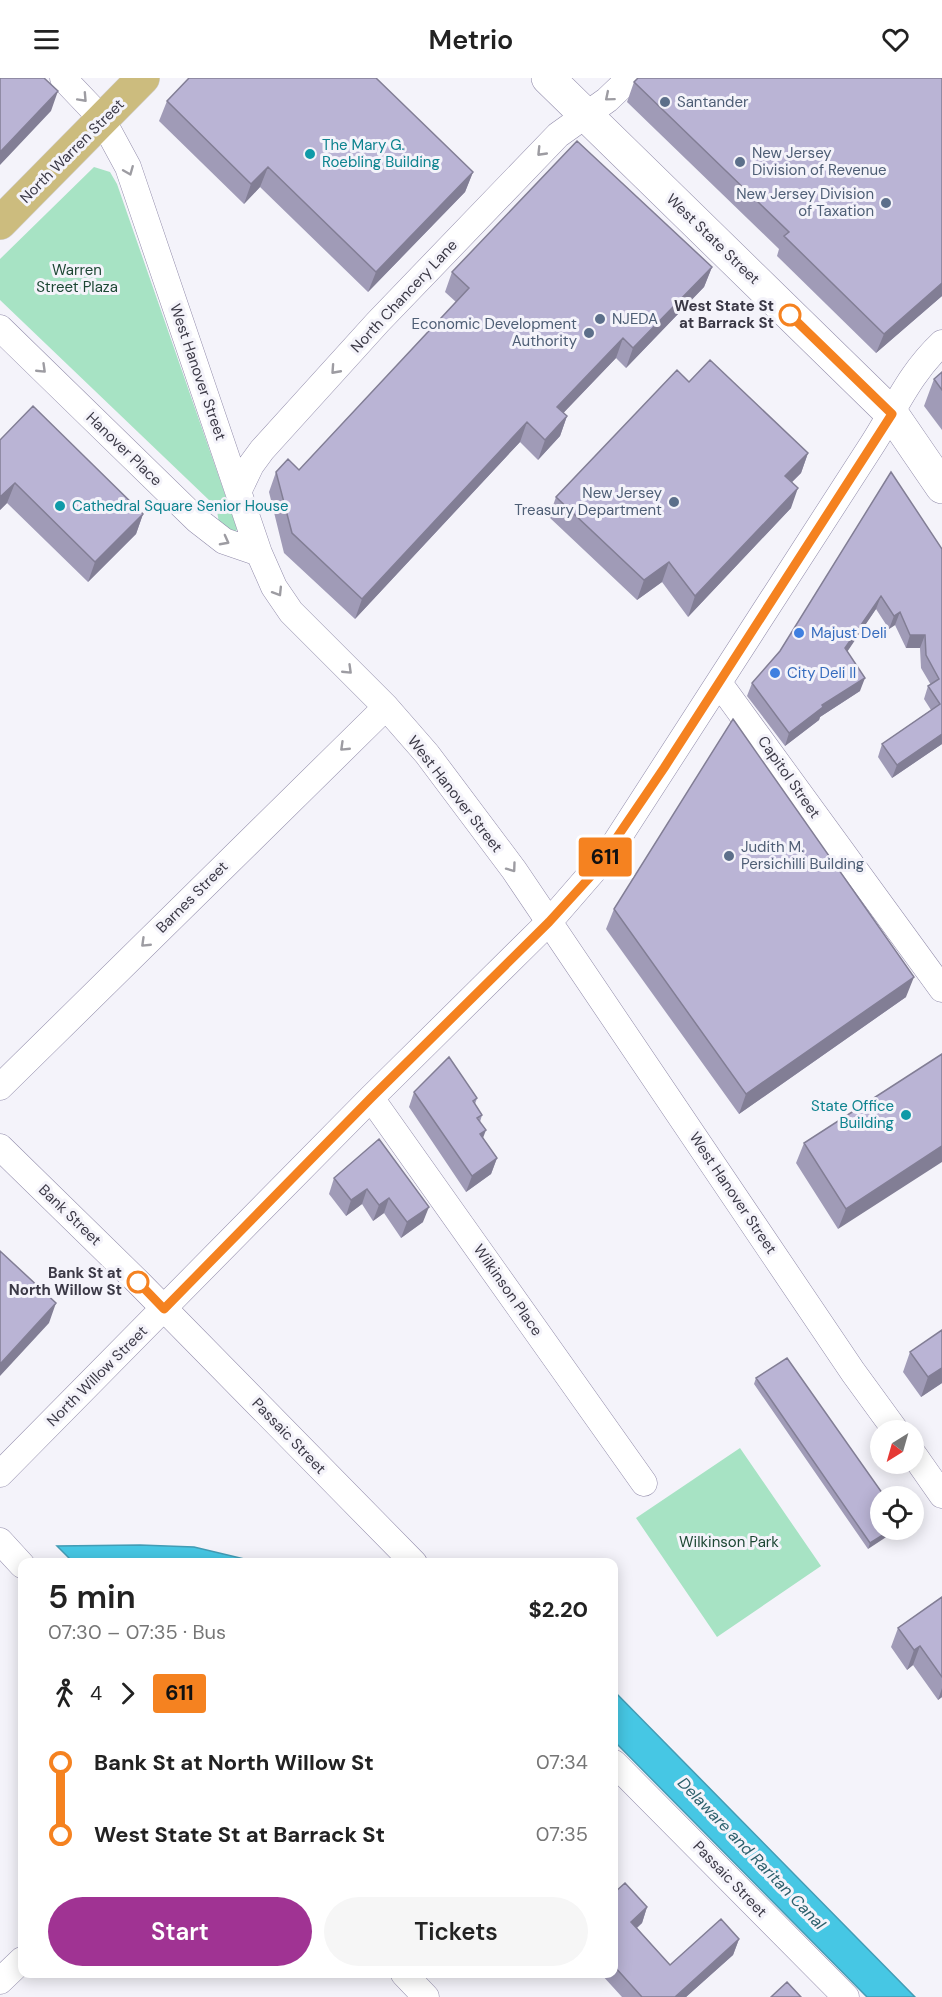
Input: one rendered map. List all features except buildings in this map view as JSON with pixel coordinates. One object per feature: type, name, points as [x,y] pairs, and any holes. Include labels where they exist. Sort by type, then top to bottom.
[{"type":"main road","name":"North Warren Street","points":[[0,223],[143,78]]},
{"type":"street","name":"West Hanover Street","points":[[63,78],[102,119],[119,148],[135,185],[259,553],[274,587],[291,612],[386,707],[427,754],[549,922],[888,1420]]},
{"type":"street","name":"West State Street","points":[[548,78],[892,414],[942,487]]},
{"type":"street","name":"North Chancery Lane","points":[[239,490],[251,465],[262,450],[378,322],[558,135],[607,100],[630,78]]},
{"type":"street","name":"Hanover Place","points":[[0,328],[196,520],[224,541],[259,553]]},
{"type":"street","name":"North Willow Street","points":[[0,1474],[371,1098],[549,922],[608,854],[892,414],[909,379],[942,343]]},
{"type":"street","name":"Capitol Street","points":[[719,683],[942,989]]},
{"type":"street","name":"Barnes Street","points":[[0,1087],[386,707]]},
{"type":"street","name":"Wilkinson Place","points":[[371,1098],[644,1483]]},
{"type":"street","name":"Bank Street","points":[[0,1147],[164,1309]]},
{"type":"street","name":"Passaic Street","points":[[164,1309],[409,1558]]},
{"type":"street","points":[[924,1470],[942,1496]]},
{"type":"street","points":[[0,1541],[18,1561]]},
{"type":"street","name":"Passaic Street","points":[[618,1767],[846,1997]]},
{"type":"street","points":[[0,1981],[18,1964]]},
{"type":"street","points":[[408,1978],[426,1997]]},
{"type":"street","points":[[0,1988],[7,1997]]},
{"type":"green space","name":"Warren Street Plaza","points":[[94,167],[110,172],[117,184],[237,529],[235,535],[219,523],[217,511],[210,501],[0,300],[0,259]]},
{"type":"green space","name":"Wilkinson Park","points":[[740,1448],[821,1566],[717,1637],[636,1518]]},
{"type":"water","points":[[57,1546],[194,1547],[240,1558],[69,1558]]},
{"type":"water","name":"Delaware and Raritan Canal","points":[[618,1695],[915,1997],[867,1997],[618,1745]]},
{"type":"bus line","name":"611","points":[[138,1282],[164,1309],[371,1098],[549,922],[608,854],[892,414],[790,315]]},
{"type":"place","name":"Santander","points":[[665,102]]},
{"type":"place","name":"The Mary G. Roebling Building","points":[[310,154]]},
{"type":"place","name":"New Jersey Division of Revenue","points":[[740,162]]},
{"type":"place","name":"New Jersey Division of Taxation","points":[[886,203]]},
{"type":"place","name":"West State St at Barrack St","points":[[790,315]]},
{"type":"place","name":"NJEDA","points":[[600,319]]},
{"type":"place","name":"Economic Development Authority","points":[[589,333]]},
{"type":"place","name":"New Jersey Treasury Department","points":[[674,502]]},
{"type":"place","name":"Cathedral Square Senior House","points":[[60,506]]},
{"type":"place","name":"Majust Deli","points":[[799,633]]},
{"type":"place","name":"City Deli II","points":[[775,673]]},
{"type":"place","name":"Judith M. Persichilli Building","points":[[729,856]]},
{"type":"place","name":"State Office Building","points":[[906,1115]]},
{"type":"place","name":"Bank St at North Willow St","points":[[138,1282]]}]
